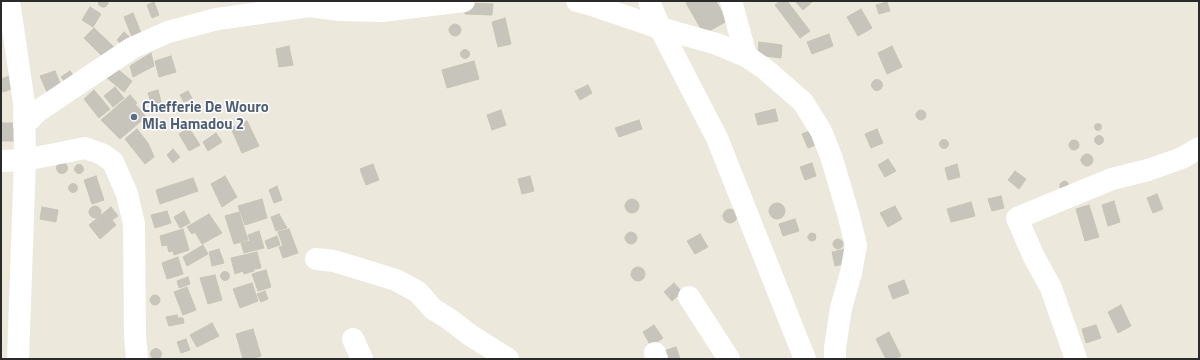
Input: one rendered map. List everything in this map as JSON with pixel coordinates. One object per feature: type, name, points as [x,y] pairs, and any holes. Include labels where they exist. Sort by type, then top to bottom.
[{"type":"street","points":[[9,1],[24,102],[25,160],[13,355]]},
{"type":"street","points":[[24,125],[38,111],[132,48],[168,32],[217,19],[307,3],[339,10],[382,11],[464,1]]},
{"type":"street","points":[[577,1],[660,28],[717,44],[746,56],[765,69],[803,102],[821,131],[831,156],[856,245],[851,273],[841,308],[835,348],[835,359]]},
{"type":"street","points":[[649,1],[660,28],[717,138],[805,359]]},
{"type":"street","points":[[731,1],[746,56]]},
{"type":"street","points":[[1,161],[25,160],[85,148],[102,154],[113,162],[127,194],[134,224],[135,336],[137,359]]},
{"type":"street","points":[[1076,359],[1051,288],[1032,255],[1017,218],[1112,179],[1148,170],[1182,158],[1199,148]]},
{"type":"street","points":[[316,259],[334,261],[396,280],[418,292],[433,309],[508,359]]},
{"type":"street","points":[[689,297],[729,359]]},
{"type":"street","points":[[353,339],[362,359]]},
{"type":"building","points":[[98,1],[108,1],[108,4],[105,7],[102,7],[99,5]]},
{"type":"building","points":[[690,1],[716,1],[727,21],[704,34],[686,3]]},
{"type":"building","points":[[780,1],[787,1],[810,31],[800,38],[775,5]]},
{"type":"building","points":[[795,1],[810,1],[812,2],[803,10]]},
{"type":"building","points":[[154,2],[159,15],[152,18],[147,5]]},
{"type":"building","points":[[887,2],[890,11],[879,14],[876,5]]},
{"type":"building","points":[[465,3],[493,4],[492,15],[465,14]]},
{"type":"building","points":[[90,7],[101,14],[93,27],[82,20]]},
{"type":"building","points":[[861,9],[872,28],[858,36],[847,17]]},
{"type":"building","points":[[133,13],[143,38],[132,37],[124,17]]},
{"type":"building","points":[[505,18],[511,44],[498,47],[492,22]]},
{"type":"building","points":[[455,24],[459,26],[461,30],[459,34],[455,36],[451,34],[449,30],[451,26]]},
{"type":"building","points":[[94,28],[114,47],[104,58],[84,38]]},
{"type":"building","points":[[124,32],[133,40],[126,48],[117,40]]},
{"type":"building","points":[[829,34],[833,46],[812,54],[807,42]]},
{"type":"building","points":[[759,42],[782,45],[781,58],[758,55]]},
{"type":"building","points":[[289,46],[293,65],[279,67],[276,49]]},
{"type":"building","points":[[892,46],[902,67],[887,74],[878,53]]},
{"type":"building","points":[[465,49],[470,54],[465,59],[460,54]]},
{"type":"building","points":[[151,53],[154,66],[133,77],[130,66]]},
{"type":"building","points":[[171,56],[176,72],[159,77],[155,61]]},
{"type":"building","points":[[474,61],[479,79],[447,88],[442,70]]},
{"type":"building","points":[[115,67],[132,81],[124,92],[107,78]]},
{"type":"building","points":[[55,71],[64,93],[50,99],[40,76]]},
{"type":"building","points":[[70,71],[77,80],[68,86],[61,77]]},
{"type":"building","points":[[12,75],[17,87],[3,92],[1,88],[1,79]]},
{"type":"building","points":[[875,80],[879,80],[881,81],[881,89],[875,90],[872,87],[872,83]]},
{"type":"building","points":[[588,85],[592,93],[580,100],[575,91]]},
{"type":"building","points":[[115,87],[124,98],[113,107],[104,96]]},
{"type":"building","points":[[94,90],[110,109],[99,118],[84,99]]},
{"type":"building","points":[[158,90],[161,102],[152,105],[148,93]]},
{"type":"building","points":[[188,91],[192,98],[184,102],[180,95]]},
{"type":"building","points":[[130,95],[137,103],[135,104],[146,117],[120,139],[101,120]]},
{"type":"building","points":[[775,109],[778,121],[758,125],[755,114]]},
{"type":"building","points":[[501,110],[506,125],[492,130],[487,115]]},
{"type":"building","points":[[919,110],[923,110],[925,111],[925,119],[919,120],[916,117],[916,113]]},
{"type":"building","points":[[639,120],[642,129],[619,137],[615,128]]},
{"type":"building","points":[[247,121],[259,146],[242,153],[231,128]]},
{"type":"building","points":[[1,123],[15,123],[18,141],[1,141]]},
{"type":"building","points":[[1098,123],[1101,124],[1101,130],[1098,131],[1095,130],[1094,127],[1095,124]]},
{"type":"building","points":[[189,128],[200,145],[189,151],[179,134]]},
{"type":"building","points":[[137,129],[148,143],[154,157],[145,164],[125,139]]},
{"type":"building","points":[[814,129],[820,143],[808,148],[802,134]]},
{"type":"building","points":[[877,129],[883,143],[871,148],[865,134]]},
{"type":"building","points":[[216,133],[222,142],[208,151],[203,142]]},
{"type":"building","points":[[1099,135],[1104,140],[1099,145],[1094,140]]},
{"type":"building","points":[[944,139],[949,144],[944,149],[939,144]]},
{"type":"building","points":[[1074,140],[1079,145],[1074,150],[1069,145]]},
{"type":"building","points":[[173,149],[180,157],[173,163],[167,155]]},
{"type":"building","points":[[1085,154],[1089,154],[1093,160],[1089,166],[1085,166],[1081,162],[1081,158]]},
{"type":"building","points":[[888,159],[896,171],[885,177],[878,165]]},
{"type":"building","points":[[60,163],[64,163],[66,164],[66,172],[60,173],[57,170],[57,166]]},
{"type":"building","points":[[812,163],[816,176],[805,180],[800,167]]},
{"type":"building","points":[[79,164],[84,169],[79,174],[74,169]]},
{"type":"building","points":[[373,164],[379,180],[366,185],[360,169]]},
{"type":"building","points":[[957,164],[960,177],[948,180],[945,168]]},
{"type":"building","points":[[1015,171],[1026,179],[1019,189],[1008,180]]},
{"type":"building","points":[[96,176],[104,200],[92,204],[84,180]]},
{"type":"building","points":[[225,176],[237,197],[222,207],[211,184]]},
{"type":"building","points":[[530,176],[534,191],[522,194],[518,179]]},
{"type":"building","points":[[193,178],[198,191],[160,204],[156,190]]},
{"type":"building","points":[[1065,181],[1068,183],[1069,187],[1063,190],[1060,188],[1060,184]]},
{"type":"building","points":[[71,184],[75,184],[77,188],[75,192],[71,192],[69,190],[69,186]]},
{"type":"building","points":[[277,186],[282,200],[274,203],[269,190]]},
{"type":"building","points":[[1157,194],[1163,209],[1153,213],[1147,198]]},
{"type":"building","points":[[1001,196],[1004,208],[992,211],[988,199]]},
{"type":"building","points":[[262,199],[267,218],[245,225],[238,206]]},
{"type":"building","points":[[632,199],[637,201],[639,206],[637,211],[632,213],[627,211],[625,206],[627,201]]},
{"type":"building","points":[[1114,201],[1120,222],[1108,226],[1102,205]]},
{"type":"building","points":[[971,202],[975,216],[951,222],[947,209]]},
{"type":"building","points":[[777,203],[784,208],[785,211],[780,218],[777,219],[770,214],[769,211],[774,204]]},
{"type":"building","points":[[1089,205],[1099,237],[1085,241],[1076,209]]},
{"type":"building","points":[[97,206],[100,207],[100,217],[93,218],[90,217],[89,210],[90,207]]},
{"type":"building","points":[[895,206],[902,219],[888,227],[880,213]]},
{"type":"building","points":[[42,207],[58,210],[56,222],[40,219]]},
{"type":"building","points":[[111,207],[118,216],[112,220],[116,225],[100,239],[89,225]]},
{"type":"building","points":[[727,209],[733,209],[737,213],[737,219],[733,223],[727,223],[723,219],[723,213]]},
{"type":"building","points":[[167,211],[171,223],[155,228],[151,215]]},
{"type":"building","points":[[184,211],[190,223],[180,228],[174,217]]},
{"type":"building","points":[[239,212],[248,240],[234,244],[225,216]]},
{"type":"building","points":[[209,214],[222,233],[202,244],[195,232],[192,234],[187,227]]},
{"type":"building","points":[[279,214],[287,228],[276,231],[271,217]]},
{"type":"building","points":[[795,219],[799,231],[783,236],[779,224]]},
{"type":"building","points":[[183,229],[189,250],[174,255],[173,251],[169,252],[167,245],[162,246],[160,236]]},
{"type":"building","points":[[289,229],[298,253],[283,258],[279,247],[283,246],[278,232]]},
{"type":"building","points":[[259,231],[264,248],[244,253],[241,243],[250,241],[248,235]]},
{"type":"building","points":[[629,232],[633,232],[637,238],[633,244],[629,244],[625,240],[625,236]]},
{"type":"building","points":[[810,233],[814,233],[816,237],[814,241],[810,241],[808,239],[808,235]]},
{"type":"building","points":[[700,234],[708,247],[695,254],[687,241]]},
{"type":"building","points":[[277,236],[280,245],[268,249],[265,241]]},
{"type":"building","points":[[836,239],[840,239],[842,240],[842,248],[836,249],[833,246],[833,242]]},
{"type":"building","points":[[203,245],[208,254],[187,266],[183,257]]},
{"type":"building","points":[[219,249],[224,263],[212,266],[209,252]]},
{"type":"building","points":[[845,249],[848,263],[835,266],[832,252]]},
{"type":"building","points":[[257,252],[261,268],[254,269],[254,271],[244,274],[243,271],[235,274],[231,258]]},
{"type":"building","points":[[178,257],[183,274],[167,279],[162,263]]},
{"type":"building","points":[[635,267],[641,267],[645,271],[645,277],[641,281],[635,281],[631,277],[631,271]]},
{"type":"building","points":[[266,270],[271,287],[258,291],[252,274]]},
{"type":"building","points":[[225,271],[230,276],[225,281],[220,276]]},
{"type":"building","points":[[215,275],[222,300],[208,304],[200,278]]},
{"type":"building","points":[[188,277],[190,284],[179,288],[177,281]]},
{"type":"building","points":[[904,280],[909,293],[893,299],[888,286]]},
{"type":"building","points":[[252,283],[258,301],[240,308],[233,289]]},
{"type":"building","points":[[674,283],[682,292],[672,301],[664,292]]},
{"type":"building","points":[[187,287],[196,310],[183,315],[174,292]]},
{"type":"building","points":[[265,291],[268,299],[261,302],[257,294]]},
{"type":"building","points":[[155,295],[160,300],[155,305],[150,300]]},
{"type":"building","points":[[1121,305],[1131,326],[1118,333],[1108,312]]},
{"type":"building","points":[[177,315],[178,318],[183,318],[184,323],[169,326],[166,317]]},
{"type":"building","points":[[212,323],[219,336],[197,347],[190,335]]},
{"type":"building","points":[[654,325],[663,338],[651,346],[643,332]]},
{"type":"building","points":[[1096,325],[1101,338],[1086,343],[1082,329]]},
{"type":"building","points":[[253,329],[261,356],[243,359],[236,334]]},
{"type":"building","points":[[889,332],[901,356],[895,359],[886,359],[876,339]]},
{"type":"building","points":[[186,339],[190,350],[181,353],[177,342]]},
{"type":"building","points":[[676,347],[680,359],[663,359],[660,352]]},
{"type":"building","points":[[156,348],[160,350],[162,354],[160,358],[156,360],[152,358],[150,354],[152,350]]},
{"type":"place","name":"Chefferie De Wouro Mla Hamadou 2","points":[[134,117]]}]
